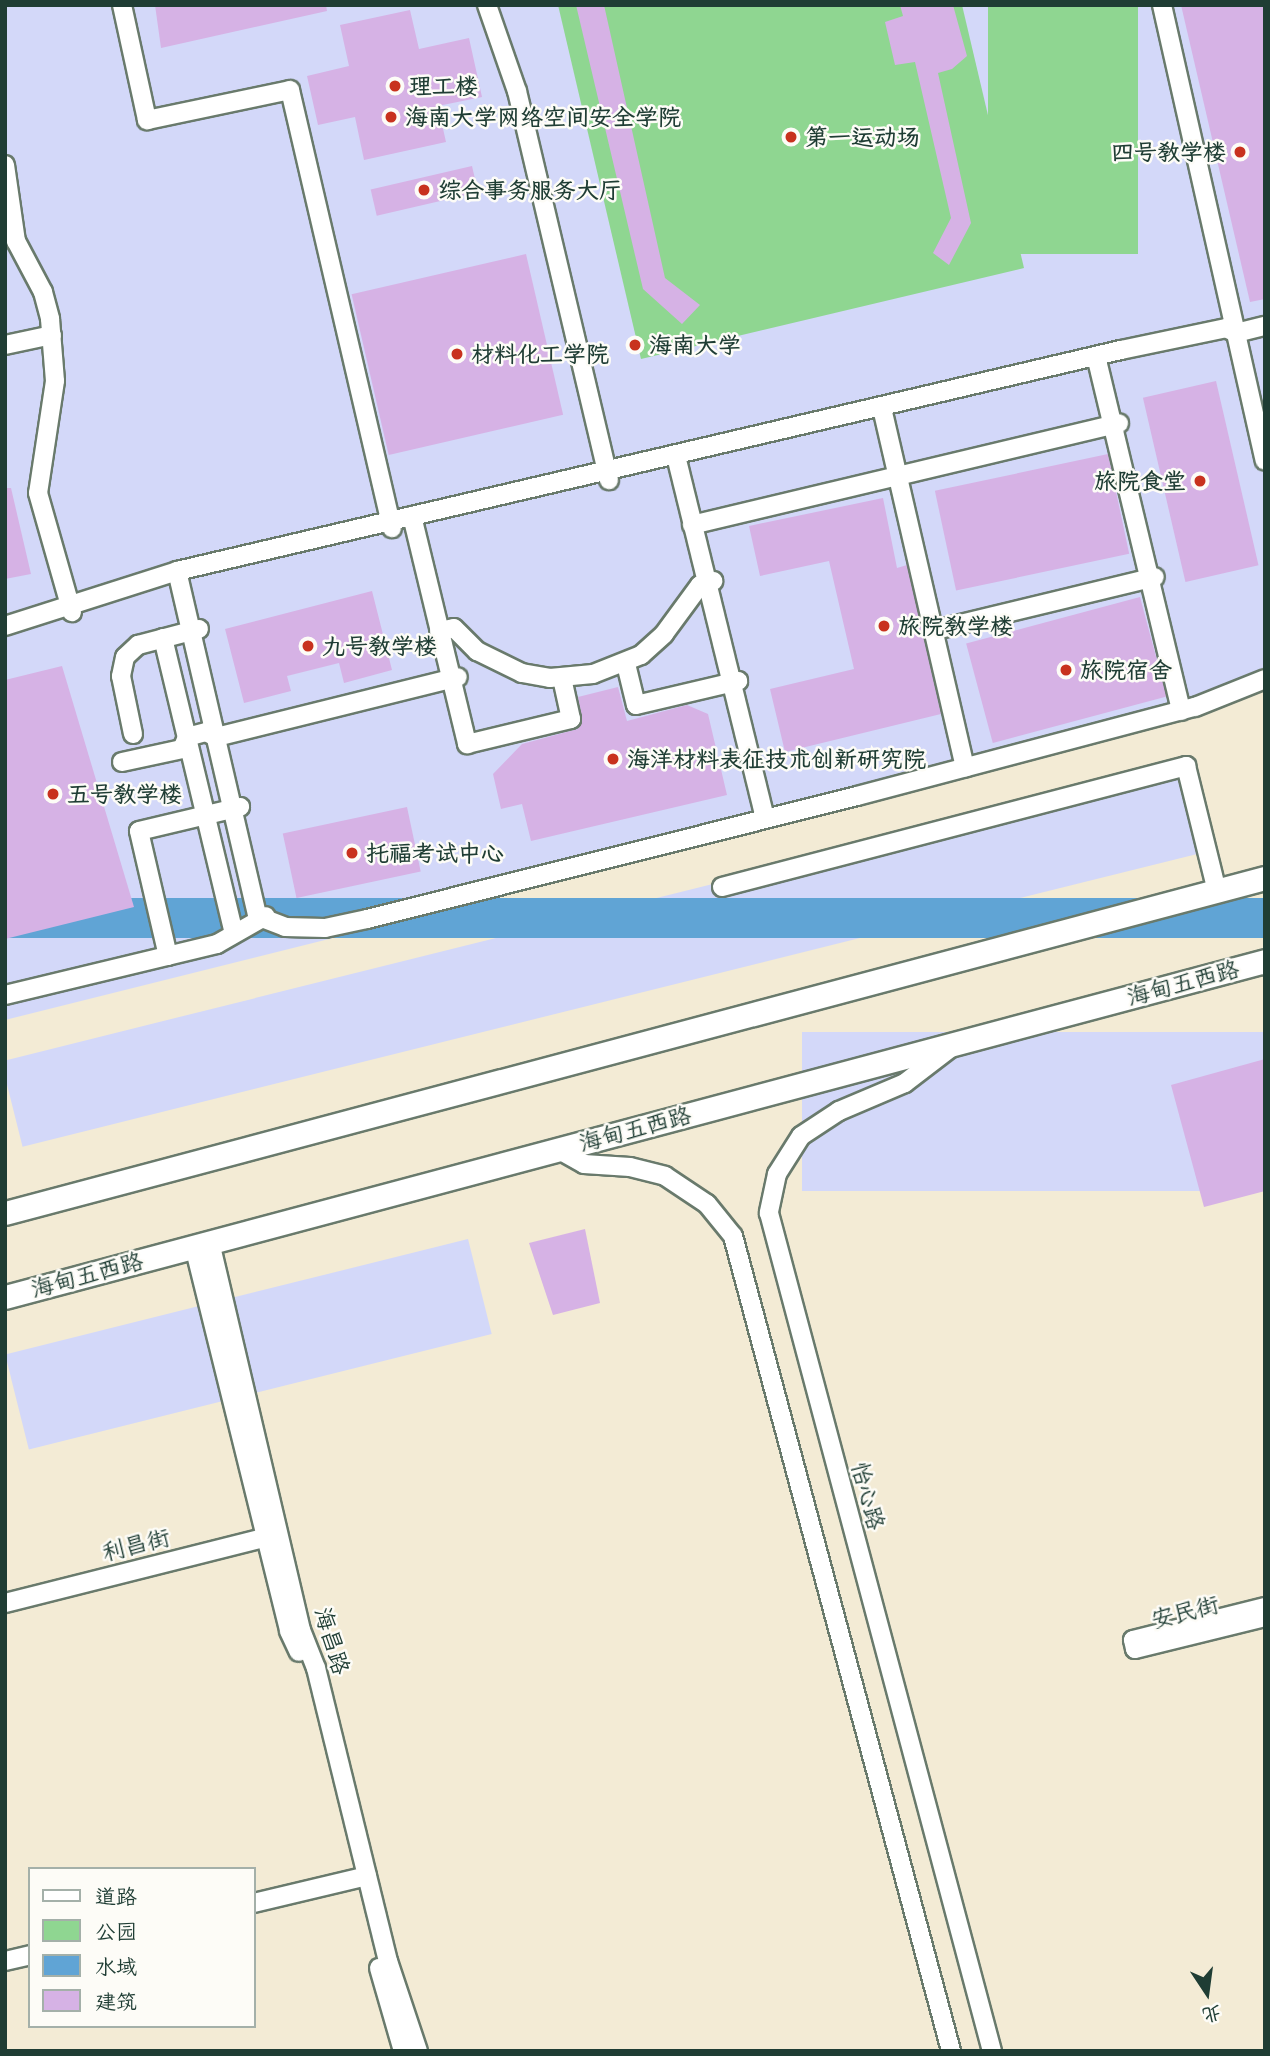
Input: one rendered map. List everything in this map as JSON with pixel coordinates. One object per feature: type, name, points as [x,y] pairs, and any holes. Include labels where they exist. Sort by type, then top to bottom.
[{"type":"main road","points":[[5,1213],[1265,878]]},
{"type":"main road","name":"海甸五西路","points":[[5,1297],[1265,961]]},
{"type":"street","points":[[121,5],[147,120],[290,90],[391,525]]},
{"type":"street","points":[[486,5],[517,91],[611,475]]},
{"type":"street","points":[[494,5],[530,111],[611,475]]},
{"type":"street","points":[[1162,5],[1240,337],[1265,428]]},
{"type":"street","points":[[1169,5],[1265,461]]},
{"type":"street","points":[[5,164],[13,229],[43,292],[52,335],[55,381],[38,493],[71,609]]},
{"type":"street","points":[[1240,337],[1265,326]]},
{"type":"street","points":[[5,626],[71,609],[182,574],[885,412],[1226,327],[1240,337],[1265,337]]},
{"type":"street","points":[[5,345],[52,335]]},
{"type":"street","points":[[1101,360],[1183,707]]},
{"type":"street","points":[[885,412],[967,763]]},
{"type":"street","points":[[697,528],[1117,428]]},
{"type":"street","points":[[680,459],[767,814]]},
{"type":"street","points":[[416,519],[455,682],[474,743],[571,719],[562,678]]},
{"type":"street","points":[[182,574],[261,914]]},
{"type":"street","points":[[937,627],[1151,574]]},
{"type":"street","points":[[443,631],[454,628],[494,662],[536,676],[562,678],[626,664],[664,634],[699,585],[710,582]]},
{"type":"street","points":[[5,634],[71,609]]},
{"type":"street","points":[[133,734],[121,664],[138,645],[195,630]]},
{"type":"street","points":[[163,638],[233,930]]},
{"type":"street","points":[[626,664],[636,705],[735,682]]},
{"type":"street","points":[[5,995],[215,937],[261,914],[309,922],[361,914],[767,814],[1183,707],[1265,676]]},
{"type":"street","points":[[187,737],[206,732],[220,739],[455,682]]},
{"type":"street","points":[[122,762],[182,749],[187,737]]},
{"type":"street","points":[[722,887],[1186,766],[1217,891]]},
{"type":"street","points":[[167,952],[139,831],[236,808]]},
{"type":"street","points":[[5,988],[167,952]]},
{"type":"street","name":"怡心路","points":[[958,1042],[905,1083],[839,1111],[800,1136],[778,1174],[769,1213],[992,2051]]},
{"type":"street","points":[[559,1150],[584,1164],[630,1167],[665,1176],[707,1204],[733,1236],[951,2051]]},
{"type":"street","name":"海昌路","points":[[202,1244],[272,1536],[362,1877],[403,2051]]},
{"type":"street","name":"利昌街","points":[[5,1603],[272,1536]]},
{"type":"street","name":"安民街","points":[[1265,1608],[1133,1640],[1135,1649],[1265,1617]]},
{"type":"street","points":[[256,1903],[362,1877]]},
{"type":"street","name":"海昌路","points":[[362,1877],[418,2051]]},
{"type":"street","points":[[5,1961],[28,1955]]},
{"type":"shaded area","name":"海南大学","points":[[5,5],[1265,5],[1265,685],[553,883],[5,1020]]},
{"type":"shaded area","points":[[1186,766],[1207,851],[23,1147],[5,1076],[5,1060]]},
{"type":"shaded area","points":[[802,1032],[1265,1032],[1265,1191],[802,1191]]},
{"type":"shaded area","points":[[468,1239],[492,1334],[29,1449],[5,1354]]},
{"type":"green space","name":"第一运动场","points":[[558,5],[962,5],[1024,268],[641,359]]},
{"type":"green space","points":[[988,5],[1138,5],[1138,254],[988,254]]},
{"type":"water","points":[[5,898],[1265,898],[1265,938],[5,938]]},
{"type":"building","points":[[155,5],[326,5],[327,11],[161,48]]},
{"type":"building","points":[[576,5],[604,5],[665,278],[700,305],[682,324],[643,289]]},
{"type":"building","points":[[900,5],[953,5],[967,56],[952,69],[938,73],[971,223],[949,265],[933,253],[951,218],[915,62],[895,65],[885,22],[903,16]]},
{"type":"building","name":"四号教学楼","points":[[1181,5],[1265,5],[1265,299],[1250,302]]},
{"type":"building","name":"理工楼","points":[[410,10],[419,49],[469,38],[482,97],[438,106],[446,142],[364,160],[355,117],[318,125],[307,76],[349,66],[340,25]]},
{"type":"building","name":"综合事务服务大厅","points":[[472,166],[478,192],[377,216],[371,189]]},
{"type":"building","name":"材料化工学院","points":[[526,254],[563,415],[389,455],[352,294]]},
{"type":"building","name":"旅院食堂","points":[[1216,381],[1259,565],[1185,582],[1143,398]]},
{"type":"building","points":[[1108,454],[1129,554],[956,591],[935,491]]},
{"type":"building","points":[[5,488],[11,488],[31,574],[5,579]]},
{"type":"building","name":"旅院教学楼","points":[[883,498],[897,568],[907,565],[941,714],[785,752],[770,689],[854,669],[829,561],[760,576],[749,526]]},
{"type":"building","name":"九号教学楼","points":[[372,591],[392,670],[344,683],[339,663],[287,676],[291,691],[244,703],[225,629]]},
{"type":"building","name":"旅院宿舍","points":[[1140,597],[1167,696],[993,743],[966,644]]},
{"type":"building","name":"五号教学楼","points":[[62,666],[134,907],[5,939],[5,680]]},
{"type":"building","name":"海洋材料表征技术创新研究院","points":[[618,687],[627,721],[687,705],[708,714],[727,795],[531,841],[522,804],[501,809],[493,774],[522,744],[578,729],[582,717],[578,697]]},
{"type":"building","name":"托福考试中心","points":[[407,807],[421,872],[296,898],[283,833]]},
{"type":"building","points":[[1265,1059],[1265,1191],[1204,1207],[1171,1085]]},
{"type":"building","points":[[585,1229],[600,1303],[553,1315],[529,1243]]},
{"type":"place","name":"理工楼","points":[[395,86]]},
{"type":"place","name":"海南大学网络空间安全学院","points":[[391,117]]},
{"type":"place","name":"第一运动场","points":[[791,137]]},
{"type":"place","name":"四号教学楼","points":[[1240,152]]},
{"type":"place","name":"综合事务服务大厅","points":[[424,190]]},
{"type":"place","name":"海南大学","points":[[635,345]]},
{"type":"place","name":"材料化工学院","points":[[457,354]]},
{"type":"place","name":"旅院食堂","points":[[1200,481]]},
{"type":"place","name":"旅院教学楼","points":[[884,626]]},
{"type":"place","name":"九号教学楼","points":[[308,646]]},
{"type":"place","name":"旅院宿舍","points":[[1066,670]]},
{"type":"place","name":"海洋材料表征技术创新研究院","points":[[613,759]]},
{"type":"place","name":"五号教学楼","points":[[53,794]]},
{"type":"place","name":"托福考试中心","points":[[352,853]]}]
